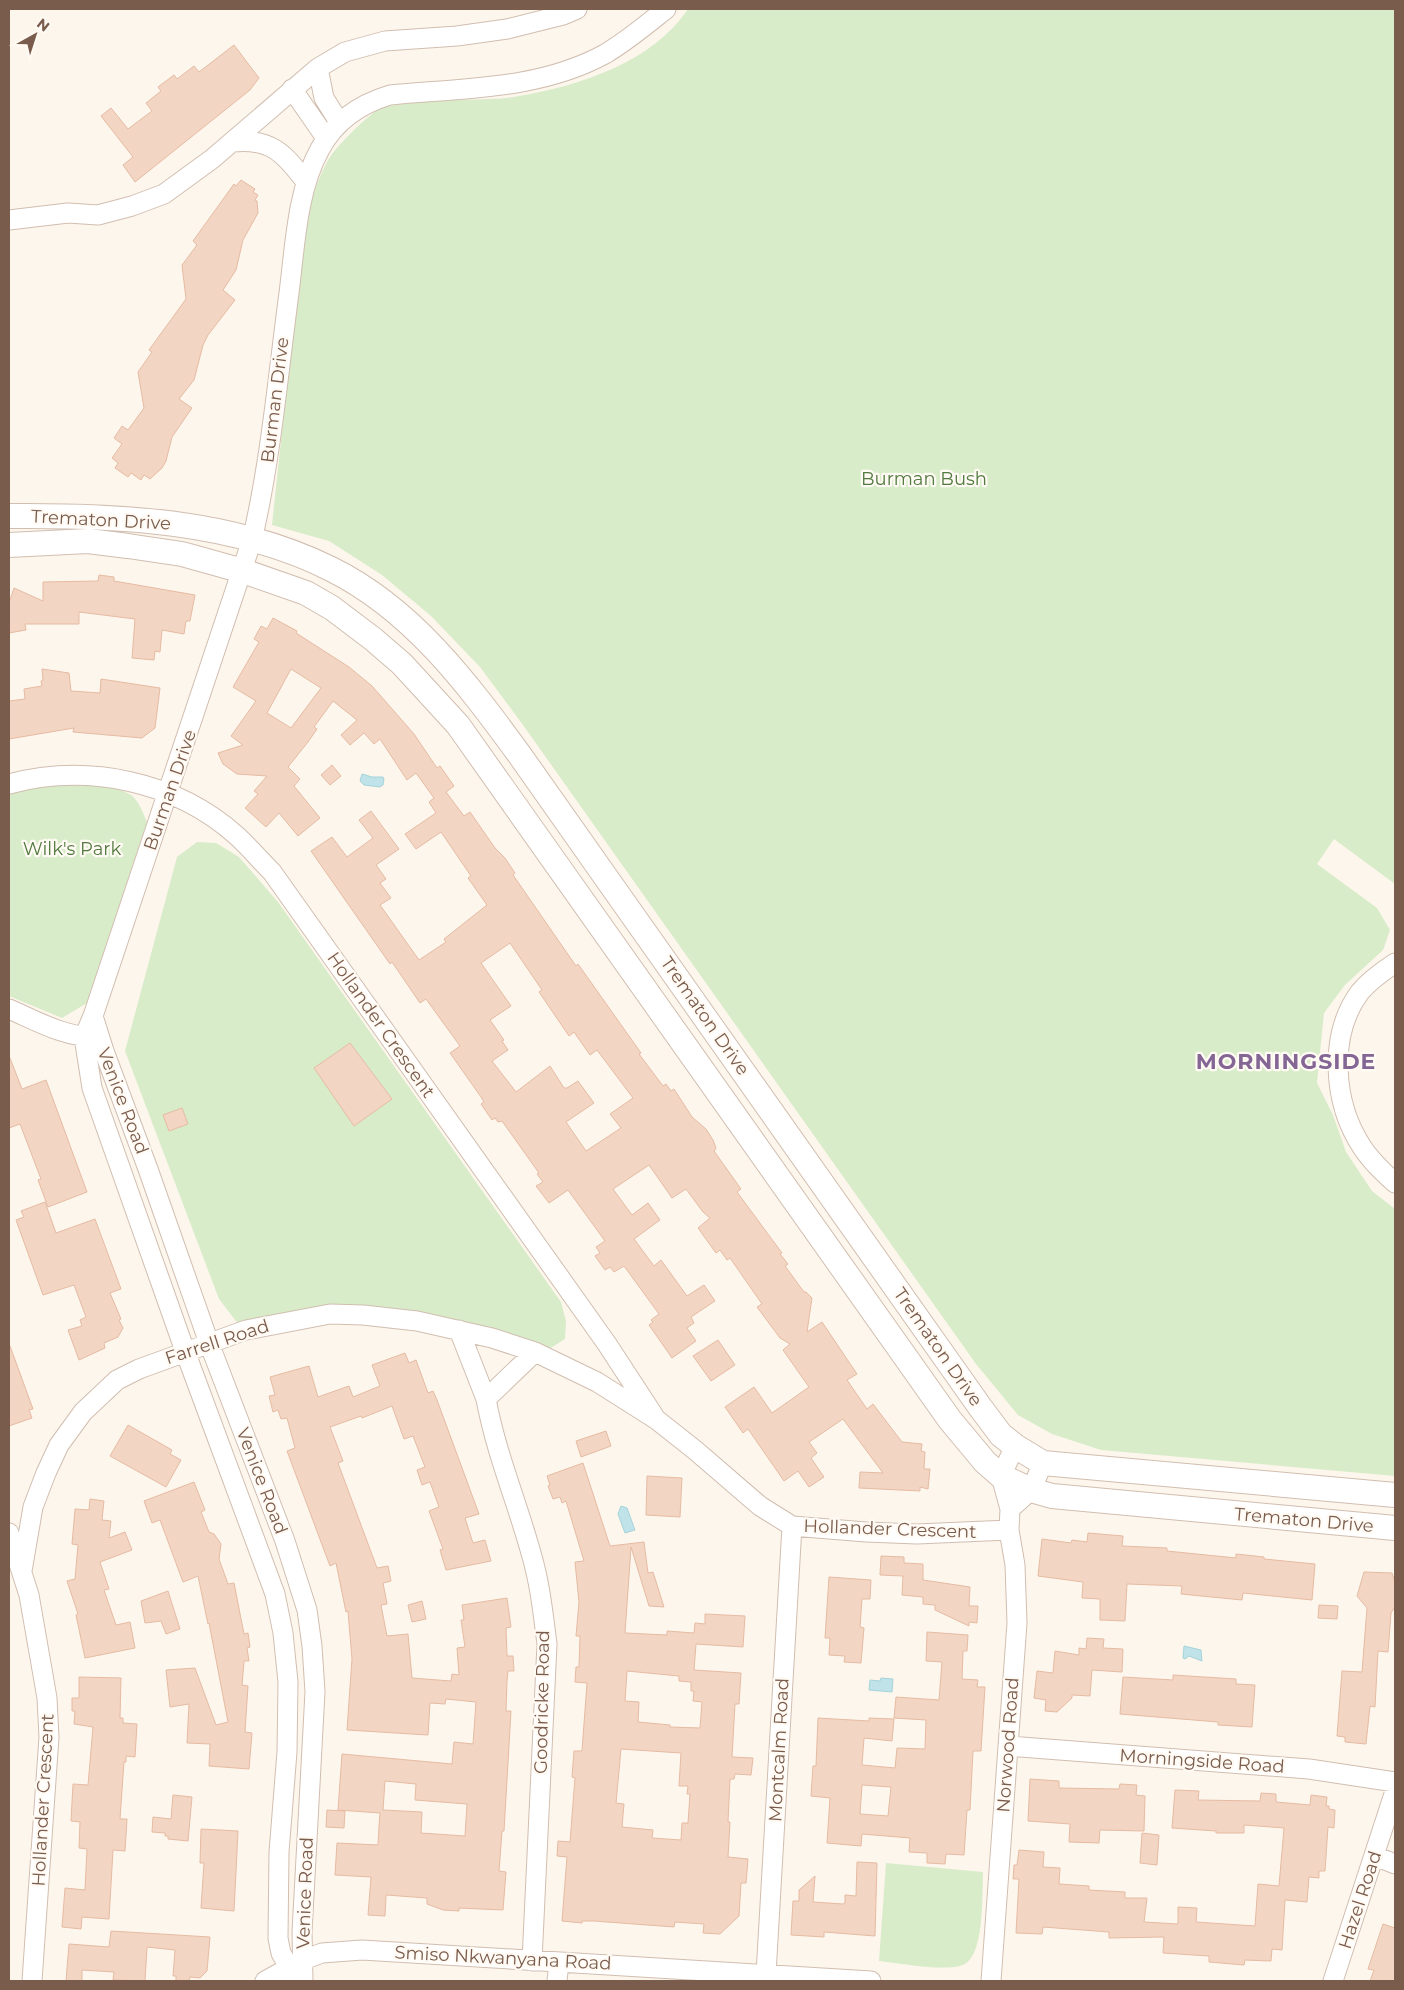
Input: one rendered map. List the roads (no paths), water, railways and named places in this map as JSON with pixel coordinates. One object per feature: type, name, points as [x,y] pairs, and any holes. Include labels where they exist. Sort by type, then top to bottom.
[{"type":"street","points":[[9,220],[68,213],[98,215],[132,206],[164,194],[212,159],[318,68],[345,52],[385,40],[457,36],[507,29],[562,15],[576,9]]},
{"type":"street","name":"Burman Drive","points":[[91,1037],[93,1016],[252,540],[260,506],[270,445],[296,240],[306,182],[312,164],[326,138],[339,122],[366,104],[390,95],[508,85],[564,72],[603,55],[666,9]]},
{"type":"street","points":[[318,68],[324,98],[339,122]]},
{"type":"street","points":[[292,89],[326,138]]},
{"type":"street","points":[[232,142],[260,142],[276,148],[289,160],[306,182]]},
{"type":"street","points":[[11,516],[11,545]]},
{"type":"street","name":"Trematon Drive","points":[[11,516],[124,518],[171,522],[252,540],[312,560],[334,570],[404,618],[435,648],[483,704],[980,1407],[1001,1434],[1015,1446],[1043,1463],[1395,1495]]},
{"type":"street","name":"Trematon Drive","points":[[11,545],[88,542],[128,546],[182,554],[243,571],[306,593],[339,613],[373,638],[402,664],[458,725],[950,1420],[985,1462],[1001,1476],[1030,1490],[1052,1496],[1395,1528]]},
{"type":"street","points":[[458,725],[483,704]]},
{"type":"street","name":"Hollander Crescent","points":[[9,784],[34,777],[81,774],[114,778],[169,793],[206,813],[236,836],[272,872],[607,1344],[657,1420]]},
{"type":"street","points":[[584,903],[612,885]]},
{"type":"street","points":[[1395,962],[1361,991],[1347,1018],[1338,1051],[1340,1090],[1347,1118],[1361,1146],[1376,1166],[1395,1183]]},
{"type":"street","name":"Venice Road","points":[[9,1009],[57,1030],[91,1037]]},
{"type":"street","points":[[688,1050],[716,1032]]},
{"type":"street","name":"Venice Road","points":[[91,1037],[148,1169],[209,1343],[301,1587],[312,1646],[315,1692],[302,1932],[296,1970]]},
{"type":"street","name":"Venice Road","points":[[91,1037],[92,1088],[185,1352],[275,1594],[283,1632],[288,1682],[287,1752],[279,1852],[278,1938],[281,1953],[296,1970]]},
{"type":"street","points":[[771,1166],[798,1148]]},
{"type":"street","points":[[122,1176],[148,1169]]},
{"type":"street","points":[[885,1327],[911,1309]]},
{"type":"street","name":"Farrell Road","points":[[22,1571],[33,1507],[46,1473],[60,1445],[83,1412],[117,1380],[139,1368],[246,1330],[330,1314],[364,1315],[417,1321],[459,1330],[535,1352]]},
{"type":"street","name":"Goodricke Road","points":[[459,1330],[486,1399],[496,1443],[531,1553],[541,1593],[547,1644],[532,1961]]},
{"type":"street","points":[[486,1399],[535,1352]]},
{"type":"street","name":"Hollander Crescent","points":[[535,1352],[597,1382],[657,1420],[760,1506],[792,1526],[917,1534],[1009,1530]]},
{"type":"street","points":[[1001,1476],[1015,1446]]},
{"type":"street","points":[[1010,1509],[1030,1490],[1043,1463]]},
{"type":"street","name":"Norwood Road","points":[[991,1981],[1017,1594],[1015,1565],[1009,1530],[1010,1509],[1001,1476]]},
{"type":"street","points":[[1248,1482],[1249,1515]]},
{"type":"street","name":"Montcalm Road","points":[[766,1974],[792,1526]]},
{"type":"street","name":"Hollander Crescent","points":[[9,1533],[29,1595],[47,1698],[49,1737],[32,1981]]},
{"type":"street","points":[[275,1594],[301,1587]]},
{"type":"street","name":"Morningside Road","points":[[1008,1746],[1309,1769],[1395,1782]]},
{"type":"street","points":[[287,1752],[312,1754]]},
{"type":"street","name":"Hazel Road","points":[[1333,1981],[1395,1791]]},
{"type":"street","points":[[1375,1856],[1395,1864]]},
{"type":"street","name":"Smiso Nkwanyana Road","points":[[265,1981],[296,1970],[322,1953],[362,1950],[871,1981]]},
{"type":"street","points":[[557,1981],[559,1962]]},
{"type":"street","points":[[296,1970],[303,1981]]},
{"type":"water","points":[[362,774],[372,777],[383,777],[383,785],[380,787],[364,785],[360,781]]},
{"type":"water","points":[[621,1506],[627,1508],[635,1530],[625,1533],[618,1514]]},
{"type":"water","points":[[1184,1646],[1201,1650],[1202,1661],[1189,1656],[1185,1659],[1183,1658]]},
{"type":"water","points":[[881,1678],[893,1679],[892,1692],[869,1690],[870,1680],[880,1681]]},
{"type":"district","name":"MORNINGSIDE","points":[[1286,1061]]},
{"type":"park label","name":"Burman Bush","points":[[924,479]]},
{"type":"park label","name":"Wilk's Park","points":[[72,849]]}]
